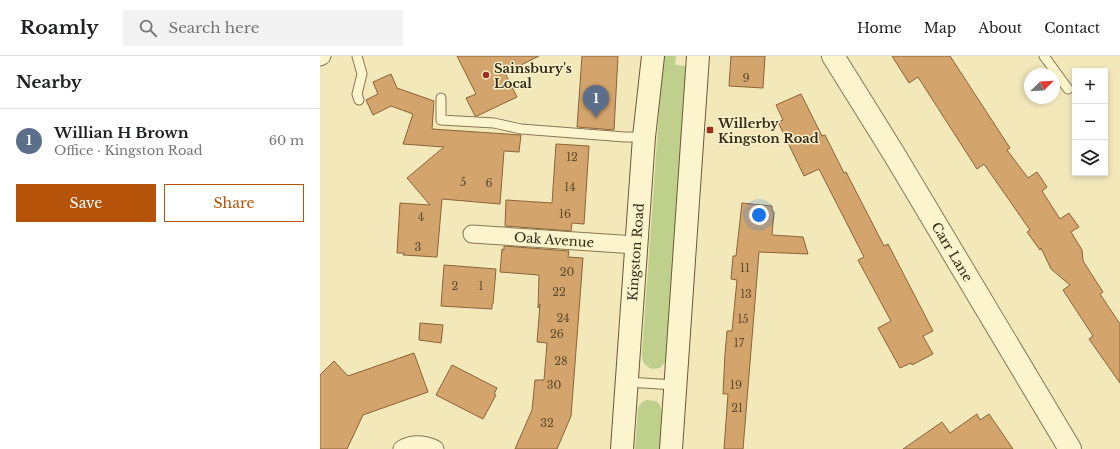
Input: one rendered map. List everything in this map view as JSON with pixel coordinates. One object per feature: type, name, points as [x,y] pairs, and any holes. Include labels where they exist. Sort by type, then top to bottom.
[{"type":"main road","name":"Kingston Road","points":[[622,449],[644,137],[653,56]]},
{"type":"main road","points":[[671,449],[698,56]]},
{"type":"main road","name":"Carr Lane","points":[[833,56],[902,168],[1070,449]]},
{"type":"street","name":"Oak Avenue","points":[[472,234],[636,245]]},
{"type":"street","points":[[402,449],[416,445],[426,445],[435,449]]},
{"type":"lane","points":[[357,56],[362,74],[357,94],[359,100]]},
{"type":"lane","points":[[1044,56],[1068,89]]},
{"type":"lane","points":[[441,98],[441,120],[494,123],[529,130],[644,137]]},
{"type":"lane","points":[[627,382],[675,385]]},
{"type":"green space","points":[[663,56],[676,56],[675,65],[688,66],[667,360],[660,368],[652,369],[644,363],[642,353]]},
{"type":"green space","points":[[646,400],[656,401],[662,410],[663,423],[660,449],[635,449],[638,408],[641,403]]},
{"type":"building","name":"Sainsbury's Local","points":[[457,56],[539,56],[505,73],[517,97],[475,116],[466,98],[476,94]]},
{"type":"building","points":[[582,56],[618,56],[614,130],[577,127]]},
{"type":"building","points":[[731,56],[765,56],[763,88],[729,86]]},
{"type":"building","points":[[892,56],[950,56],[1010,148],[1007,150],[1028,178],[1037,172],[1047,187],[1042,191],[1060,219],[1069,213],[1079,227],[1071,232],[1082,250],[1083,261],[1103,292],[1100,294],[1120,324],[1120,383],[1089,339],[1093,336],[1063,290],[1070,285],[1051,269],[1041,248],[1040,250],[1027,232],[1030,230],[984,164],[977,169],[918,77],[909,83]]},
{"type":"building","points":[[391,74],[397,88],[434,101],[432,129],[521,135],[519,152],[504,151],[500,204],[442,199],[437,257],[403,255],[404,253],[397,253],[400,203],[430,205],[407,178],[444,147],[403,144],[413,114],[391,106],[373,115],[366,100],[378,94],[373,82]]},
{"type":"building","points":[[801,94],[822,136],[825,135],[844,173],[846,172],[884,246],[888,244],[933,331],[923,336],[933,354],[912,365],[911,363],[900,368],[878,328],[891,321],[858,260],[864,257],[819,169],[804,176],[778,122],[783,120],[776,105]]},
{"type":"building","points":[[556,144],[589,146],[584,224],[572,223],[571,231],[505,226],[506,200],[552,203]]},
{"type":"building","points":[[742,203],[772,206],[772,211],[774,212],[772,235],[803,237],[808,254],[759,252],[743,449],[724,449],[728,394],[723,394],[725,354],[727,331],[732,331],[737,280],[731,279],[733,256],[736,256]]},
{"type":"building","points":[[504,246],[569,251],[568,257],[583,258],[571,416],[557,449],[515,449],[532,410],[535,380],[544,380],[547,343],[537,342],[540,304],[538,308],[539,275],[500,272],[502,249],[504,250]]},
{"type":"building","points":[[444,265],[496,269],[492,309],[441,306]]},
{"type":"building","points":[[420,323],[443,325],[441,343],[419,340]]},
{"type":"building","points":[[414,353],[428,392],[363,415],[347,449],[320,449],[320,375],[334,361],[348,376]]},
{"type":"building","points":[[452,365],[497,388],[494,394],[496,395],[483,419],[436,395]]},
{"type":"building","points":[[977,414],[980,420],[989,414],[1013,449],[903,449],[942,422],[950,433]]},
{"type":"place","name":"Sainsbury's Local","points":[[486,75]]},
{"type":"place","name":"Willian H Brown","points":[[596,118]]},
{"type":"place","name":"Willerby Kingston Road","points":[[710,130]]}]
